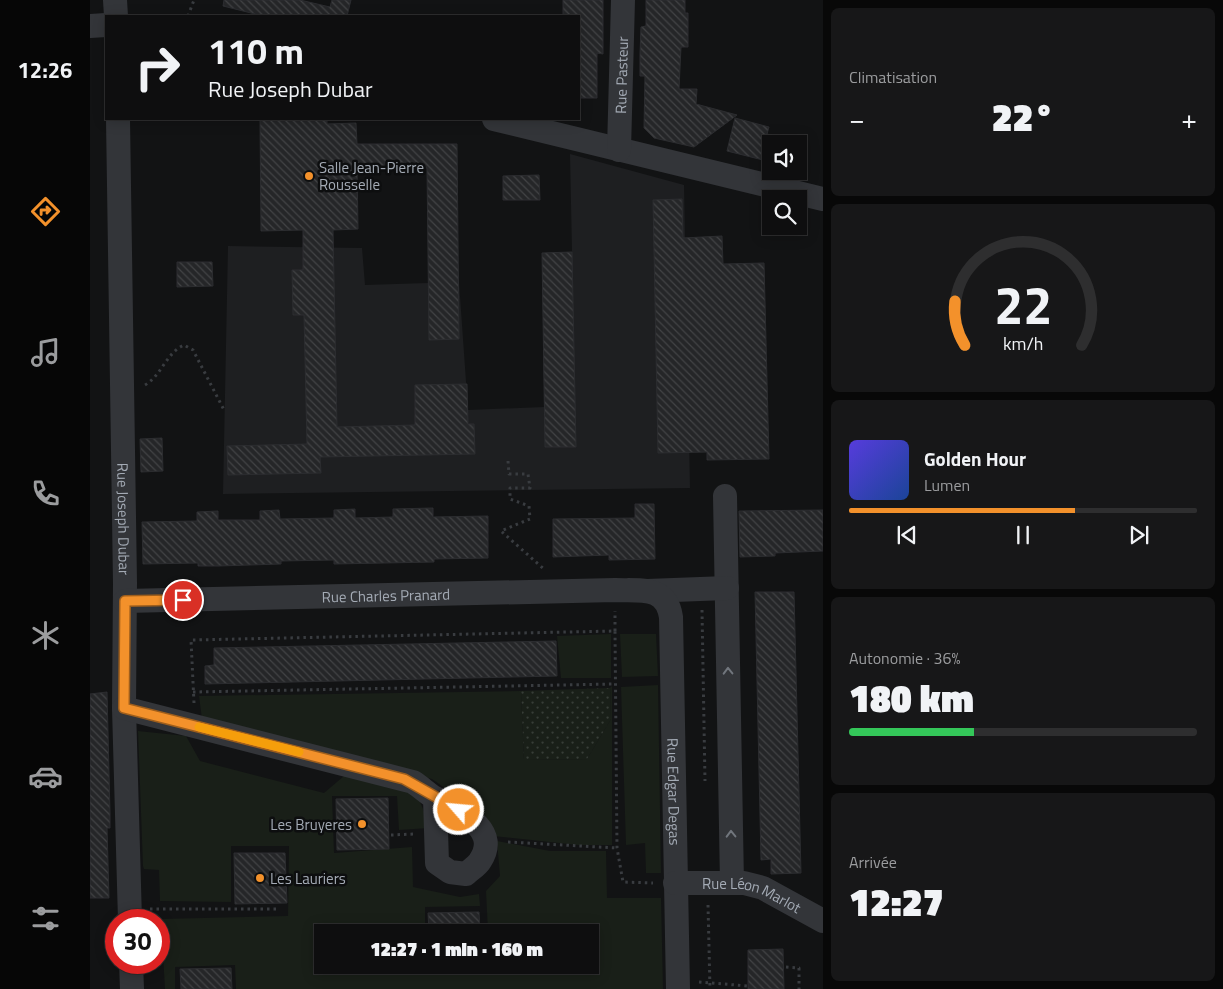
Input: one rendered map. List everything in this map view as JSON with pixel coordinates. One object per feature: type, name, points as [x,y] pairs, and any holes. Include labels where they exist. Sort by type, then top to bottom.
[{"type":"street","points":[[115,0],[116,15]]},
{"type":"street","name":"Rue Pasteur","points":[[619,150],[622,0]]},
{"type":"street","points":[[90,26],[105,25]]},
{"type":"street","name":"Rue Joseph Dubar","points":[[118,120],[125,601],[124,708],[130,909]]},
{"type":"street","points":[[498,120],[823,199]]},
{"type":"street","points":[[725,496],[732,882]]},
{"type":"street","name":"Rue Charles Pranard","points":[[125,601],[655,594],[726,588]]},
{"type":"street","name":"Rue Edgar Degas","points":[[655,594],[668,603],[671,616],[677,986]]},
{"type":"street","points":[[124,708],[404,779],[459,810],[474,822],[486,840],[481,860],[466,874],[450,872],[437,863],[435,798]]},
{"type":"street","name":"Rue Léon Marlot","points":[[675,874],[744,883],[763,888],[823,921]]},
{"type":"street","points":[[131,974],[132,989]]},
{"type":"path","points":[[188,15],[194,0]]},
{"type":"path","points":[[122,387],[146,385],[156,376],[175,349],[184,345],[192,350],[224,410]]},
{"type":"path","points":[[508,461],[509,474],[528,474],[530,488],[510,488],[510,499],[529,506],[530,519],[501,531],[552,575]]},
{"type":"path","points":[[195,726],[191,640],[615,631],[617,848],[623,882],[666,883],[675,874]]},
{"type":"path","points":[[193,692],[615,684]]},
{"type":"path","points":[[486,840],[617,848]]},
{"type":"path","points":[[170,913],[280,909]]},
{"type":"path","points":[[786,967],[799,968],[799,989]]},
{"type":"path","points":[[677,986],[710,982],[748,986]]},
{"type":"shaded area","points":[[570,154],[684,185],[690,488],[223,494],[228,246],[362,248],[365,285],[459,282],[468,410],[544,407],[542,253],[572,252]]},
{"type":"shaded area","points":[[611,634],[611,678],[561,678],[557,636]]},
{"type":"shaded area","points":[[620,634],[656,634],[658,676],[622,677]]},
{"type":"shaded area","points":[[658,685],[661,873],[646,873],[645,843],[626,845],[621,687]]},
{"type":"shaded area","points":[[612,686],[612,845],[578,845],[493,836],[466,804],[432,779],[202,719],[199,696],[521,691],[524,760],[587,759],[611,719],[610,688]]},
{"type":"shaded area","points":[[610,688],[611,719],[587,759],[524,760],[521,691]]},
{"type":"shaded area","points":[[138,731],[186,736],[200,761],[324,793],[344,776],[374,780],[397,786],[415,795],[424,811],[429,828],[399,830],[397,796],[332,796],[334,853],[412,847],[413,887],[460,897],[479,894],[480,906],[425,907],[425,924],[314,924],[314,974],[599,974],[599,924],[488,924],[486,891],[500,876],[497,841],[550,851],[606,851],[607,898],[661,898],[663,989],[236,989],[235,965],[175,967],[175,989],[165,989],[164,974],[170,974],[170,919],[288,916],[289,846],[231,846],[231,902],[160,901],[159,870],[144,869]]},
{"type":"building","points":[[224,0],[300,0],[330,7],[332,0],[351,0],[347,15],[259,15],[223,6]]},
{"type":"building","points":[[563,0],[603,0],[603,54],[597,53],[597,98],[580,98],[580,15],[563,15]]},
{"type":"building","points":[[646,0],[685,0],[685,13],[688,13],[688,47],[681,47],[679,89],[697,89],[696,104],[737,115],[694,147],[654,138],[644,128],[645,76],[640,76],[640,54],[641,27],[646,26]]},
{"type":"building","points":[[735,118],[769,127],[767,134],[771,135],[762,135],[762,160],[727,151]]},
{"type":"building","points":[[260,120],[327,120],[327,124],[356,123],[357,144],[457,144],[459,339],[429,340],[427,168],[357,168],[358,229],[333,230],[337,427],[415,425],[415,385],[467,384],[468,424],[474,424],[475,454],[320,457],[321,473],[228,475],[227,446],[307,444],[304,315],[293,315],[292,270],[303,270],[303,230],[261,231]]},
{"type":"building","points":[[539,175],[540,200],[503,200],[503,176]]},
{"type":"building","points":[[682,199],[683,238],[722,236],[723,264],[764,263],[769,459],[707,460],[707,452],[658,453],[653,200]]},
{"type":"building","points":[[572,252],[576,447],[545,447],[542,253]]},
{"type":"building","points":[[177,262],[212,262],[213,286],[177,287]]},
{"type":"building","points":[[162,438],[163,471],[141,472],[140,439]]},
{"type":"building","points":[[635,504],[654,504],[655,559],[609,560],[609,555],[553,557],[553,519],[635,518]]},
{"type":"building","points":[[433,508],[433,517],[488,516],[488,558],[434,559],[434,562],[334,564],[334,560],[281,561],[281,564],[219,566],[198,566],[198,563],[143,564],[142,522],[197,521],[197,512],[218,511],[218,520],[260,520],[260,511],[279,510],[280,519],[334,518],[334,510],[355,509],[355,518],[393,517],[393,509]]},
{"type":"building","points":[[823,510],[823,551],[775,553],[775,556],[740,557],[739,511]]},
{"type":"building","points":[[755,592],[794,592],[801,873],[771,874],[771,859],[761,860]]},
{"type":"building","points":[[556,641],[557,676],[205,684],[205,666],[214,665],[214,648]]},
{"type":"building","points":[[107,692],[110,813],[110,828],[107,828],[109,898],[90,898],[90,694]]},
{"type":"building","name":"Les Bruyeres","points":[[388,798],[389,849],[337,850],[336,799]]},
{"type":"building","name":"Les Lauriers","points":[[234,853],[285,853],[287,903],[235,904]]},
{"type":"building","points":[[479,912],[480,924],[429,924],[428,913]]},
{"type":"building","points":[[783,949],[784,989],[748,989],[748,950]]},
{"type":"building","points":[[231,968],[232,989],[181,989],[180,969]]},
{"type":"slow traffic","points":[[199,727],[299,752]]},
{"type":"place","name":"Salle Jean-Pierre Rousselle","points":[[309,176]]},
{"type":"place","name":"Les Bruyeres","points":[[362,824]]},
{"type":"place","name":"Les Lauriers","points":[[260,878]]},
{"type":"route","points":[[183,600],[125,601],[124,708],[404,779],[413,782],[435,798],[459,810]]}]
